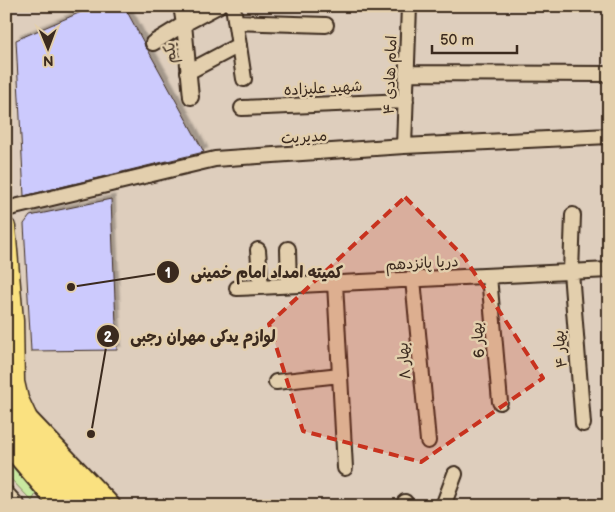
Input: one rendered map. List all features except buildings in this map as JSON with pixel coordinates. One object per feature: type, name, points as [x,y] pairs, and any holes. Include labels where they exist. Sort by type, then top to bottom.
[{"type":"highway","points":[[6,397],[110,506]]},
{"type":"highway","points":[[6,423],[35,451],[84,506]]},
{"type":"highway","points":[[6,441],[54,503]]},
{"type":"main road","points":[[6,227],[14,321],[16,391],[29,421]]},
{"type":"main road","points":[[6,338],[14,321]]},
{"type":"street","name":"یکم","points":[[181,6],[191,97]]},
{"type":"street","points":[[153,43],[218,6]]},
{"type":"street","points":[[233,6],[244,80]]},
{"type":"street","name":"امام هادی ۴","points":[[404,146],[409,6]]},
{"type":"street","points":[[236,22],[326,25]]},
{"type":"street","points":[[188,72],[239,45]]},
{"type":"street","points":[[406,73],[609,74]]},
{"type":"street","name":"شهید علیزاده","points":[[242,108],[406,101]]},
{"type":"street","name":"مدیریت","points":[[6,208],[215,160],[404,146],[609,136]]},
{"type":"street","name":"بهار ۴","points":[[573,215],[571,272],[583,424]]},
{"type":"street","points":[[258,250],[261,287]]},
{"type":"street","points":[[288,250],[289,286]]},
{"type":"street","name":"دریا پانزدهم","points":[[237,288],[609,270]]},
{"type":"street","name":"بهار 6","points":[[489,276],[500,402]]},
{"type":"street","name":"بهار ۸","points":[[413,279],[428,440]]},
{"type":"street","points":[[335,283],[345,468]]},
{"type":"street","points":[[276,382],[340,376]]},
{"type":"street","points":[[443,506],[454,474]]},
{"type":"street","points":[[6,494],[18,506]]},
{"type":"highlighted area","points":[[405,197],[464,257],[543,378],[421,462],[303,431],[269,324]]},
{"type":"green space","points":[[6,446],[42,483],[32,501],[6,474]]},
{"type":"place","name":"کمیته امداد امام خمینی","points":[[71,287]]},
{"type":"place","name":"لوازم یدکی مهران رجبی","points":[[91,434]]}]
